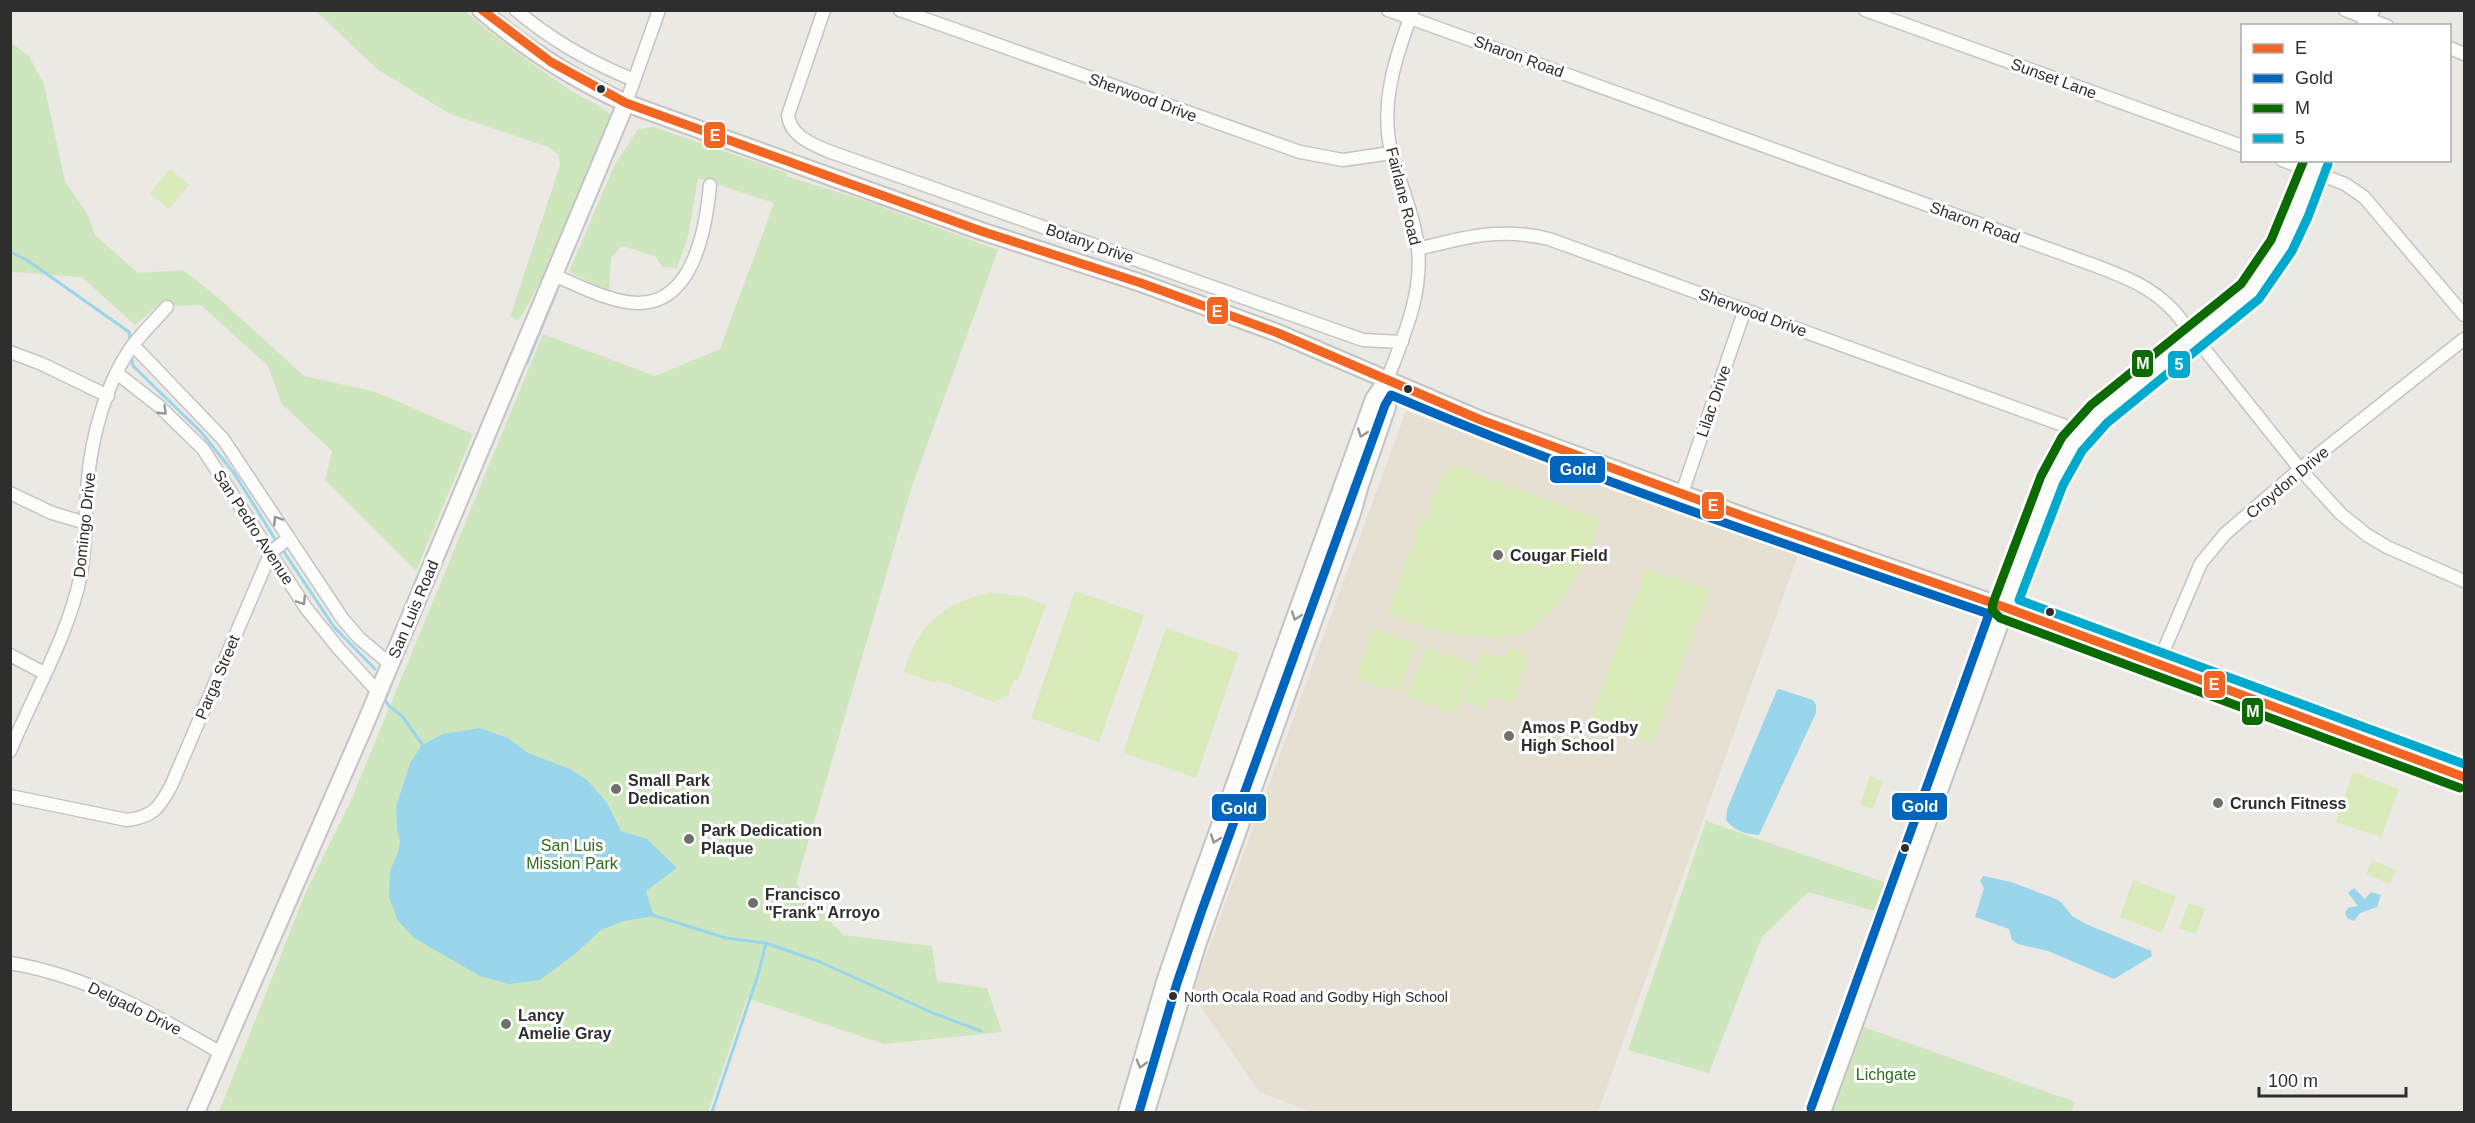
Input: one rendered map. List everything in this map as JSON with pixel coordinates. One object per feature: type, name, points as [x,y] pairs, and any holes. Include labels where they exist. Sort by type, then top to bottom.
[{"type":"main road","points":[[481,10],[521,44],[550,63],[627,103],[981,231],[1141,283],[1278,333],[1481,420],[2004,608],[2464,777]]},
{"type":"main road","name":"San Luis Road","points":[[196,1113],[390,664],[627,103]]},
{"type":"main road","points":[[1822,1113],[2004,608],[2052,480],[2064,456],[2099,414],[2237,304],[2265,274],[2287,239],[2315,166]]},
{"type":"main road","points":[[1127,1113],[1191,906],[1374,399],[1387,380]]},
{"type":"main road","points":[[1146,1113],[1209,912],[1329,579],[1387,407],[1387,380]]},
{"type":"main road","points":[[1311,573],[1329,579]]},
{"type":"main road","points":[[1200,883],[1217,890]]},
{"type":"main road","points":[[1191,906],[1209,912]]},
{"type":"main road","points":[[1148,1040],[1163,1054]]},
{"type":"street","points":[[516,10],[569,48],[605,68],[634,80]]},
{"type":"street","points":[[627,103],[659,10]]},
{"type":"street","name":"Botany Drive","points":[[824,10],[789,106],[788,123],[805,140],[828,152],[1364,340],[1402,342]]},
{"type":"street","name":"Sherwood Drive","points":[[900,10],[1290,150],[1343,160],[1392,153]]},
{"type":"street","name":"Sharon Road","points":[[1388,10],[1411,14],[2146,286],[2159,296],[2195,338],[2300,469],[2341,514],[2367,536],[2411,559],[2464,581]]},
{"type":"street","name":"Sunset Lane","points":[[1865,10],[2241,146]]},
{"type":"street","points":[[2345,10],[2382,24]]},
{"type":"street","name":"Fairlane Road","points":[[1387,380],[1402,342],[1415,294],[1418,249],[1410,211],[1392,153],[1388,125],[1388,95],[1391,76],[1411,14]]},
{"type":"street","points":[[2294,162],[2315,166],[2364,197],[2464,315]]},
{"type":"street","points":[[554,275],[630,302],[650,302],[669,294],[687,273],[696,252],[707,218],[710,185]]},
{"type":"street","name":"Sherwood Drive","points":[[1418,249],[1489,233],[1528,234],[1580,249],[2082,432]]},
{"type":"street","name":"Domingo Drive","points":[[10,751],[62,636],[75,599],[81,573],[93,443],[108,396],[133,345],[167,307]]},
{"type":"street","name":"Lilac Drive","points":[[1682,493],[1745,309]]},
{"type":"street","name":"Croydon Drive","points":[[2158,664],[2190,585],[2210,551],[2225,534],[2300,469],[2464,339]]},
{"type":"street","name":"San Pedro Avenue","points":[[133,345],[223,439],[342,618],[359,638],[390,664]]},
{"type":"street","points":[[10,352],[42,364],[108,396]]},
{"type":"street","name":"San Pedro Avenue","points":[[118,374],[159,406],[203,449],[317,622],[378,692]]},
{"type":"street","points":[[10,493],[52,513],[86,523]]},
{"type":"street","name":"Parga Street","points":[[10,796],[127,820],[147,816],[155,811],[171,786],[271,552],[289,538]]},
{"type":"street","points":[[10,654],[44,673]]},
{"type":"street","name":"Delgado Drive","points":[[10,963],[56,973],[114,995],[221,1053]]},
{"type":"shaded area","name":"Amos P. Godby High School","points":[[1406,411],[1798,555],[1598,1112],[1311,1112],[1259,1092],[1192,994]]},
{"type":"green space","points":[[316,11],[465,11],[541,70],[611,115],[576,211],[527,307],[518,320],[510,317],[560,165],[559,155],[548,147],[450,114],[377,69]]},
{"type":"green space","points":[[10,42],[29,56],[44,84],[65,182],[87,213],[95,235],[138,273],[183,270],[216,296],[304,376],[376,392],[473,434],[416,571],[325,480],[332,451],[282,404],[268,366],[201,305],[177,306],[163,301],[135,325],[82,277],[11,272]]},
{"type":"green space","name":"San Luis Mission Park","points":[[654,127],[998,250],[912,486],[796,884],[843,935],[932,946],[937,981],[987,988],[1002,1032],[884,1044],[747,998],[708,1112],[219,1112],[305,894],[352,798],[543,334],[655,376],[720,349],[774,203],[698,178],[688,237],[677,268],[662,267],[655,256],[622,246],[611,258],[609,291],[569,272],[614,166],[638,129]]},
{"type":"green space","points":[[170,169],[189,185],[169,209],[150,193]]},
{"type":"green space","name":"Cougar Field","points":[[1456,466],[1600,520],[1586,558],[1568,591],[1550,612],[1521,634],[1509,637],[1475,637],[1449,633],[1424,627],[1387,613],[1422,519],[1426,519],[1443,472]]},
{"type":"green space","points":[[1646,568],[1710,590],[1653,743],[1590,720]]},
{"type":"green space","points":[[1075,591],[1144,615],[1099,742],[1031,718]]},
{"type":"green space","points":[[992,593],[1023,596],[1046,605],[1018,680],[1014,680],[1008,696],[994,702],[937,680],[935,683],[904,672],[916,641],[935,618],[961,602]]},
{"type":"green space","points":[[1166,628],[1239,653],[1196,778],[1123,753]]},
{"type":"green space","points":[[1373,629],[1416,644],[1399,692],[1356,678]]},
{"type":"green space","points":[[1426,647],[1474,664],[1456,714],[1407,696]]},
{"type":"green space","points":[[1509,648],[1529,655],[1513,703],[1491,696],[1486,709],[1463,701],[1482,651],[1505,658]]},
{"type":"green space","points":[[2353,772],[2399,789],[2381,837],[2336,822]]},
{"type":"green space","points":[[1870,776],[1883,781],[1873,809],[1860,805]]},
{"type":"green space","points":[[1706,821],[1895,886],[1885,914],[1808,892],[1762,937],[1709,1073],[1628,1050]]},
{"type":"green space","points":[[2372,860],[2396,870],[2390,884],[2366,874]]},
{"type":"green space","points":[[2133,880],[2176,896],[2162,933],[2120,917]]},
{"type":"green space","points":[[2189,903],[2205,909],[2196,934],[2179,928]]},
{"type":"green space","name":"Lichgate","points":[[1864,1027],[2075,1102],[2071,1112],[1832,1112]]},
{"type":"water","points":[[1779,689],[1813,700],[1816,713],[1759,835],[1749,834],[1729,824],[1726,820],[1727,809]]},
{"type":"water","points":[[480,728],[508,738],[528,753],[570,769],[587,780],[607,803],[621,831],[647,839],[677,868],[646,891],[654,916],[624,921],[601,930],[575,954],[540,980],[509,984],[480,976],[414,938],[398,921],[389,897],[390,871],[399,850],[400,840],[396,807],[410,763],[422,745],[443,734]]},
{"type":"water","points":[[1983,876],[2011,882],[2056,899],[2072,916],[2151,951],[2152,956],[2114,979],[2048,951],[2018,944],[2012,940],[2009,929],[1975,917],[1984,888],[1980,881]]},
{"type":"water","points":[[2354,888],[2365,899],[2371,892],[2381,895],[2377,907],[2360,913],[2354,921],[2347,918],[2345,913],[2348,908],[2358,906],[2348,893]]},
{"type":"waterway","points":[[10,252],[27,260],[129,332],[130,338]]},
{"type":"waterway","points":[[527,363],[557,290]]},
{"type":"waterway","points":[[132,360],[133,366],[201,432],[234,473],[275,539]]},
{"type":"waterway","points":[[282,549],[334,627],[375,669]]},
{"type":"waterway","points":[[391,684],[385,700],[402,716],[425,748]]},
{"type":"waterway","points":[[652,915],[726,938],[766,943],[820,962],[933,1013],[981,1031]]},
{"type":"waterway","points":[[712,1112],[758,975],[766,943]]},
{"type":"transit line","name":"E","points":[[482,10],[551,62],[626,103],[981,231],[1141,283],[1278,333],[1481,420],[1748,518],[2004,607],[2464,777]]},
{"type":"transit line","name":"M","points":[[2303,162],[2271,240],[2241,284],[2091,405],[2062,437],[2041,476],[1992,610],[2000,618],[2460,788]]},
{"type":"transit line","name":"5","points":[[2328,164],[2292,251],[2259,299],[2107,423],[2082,451],[2063,485],[2019,600],[2464,764]]},
{"type":"transit line","name":"Gold","points":[[1139,1112],[1177,983],[1202,910],[1385,405],[1391,395],[1613,483],[1989,614],[1811,1108]]},
{"type":"place","name":"Cougar Field","points":[[1498,555]]},
{"type":"place","name":"Amos P. Godby High School","points":[[1509,736]]},
{"type":"place","name":"Small Park Dedication","points":[[616,789]]},
{"type":"place","name":"Crunch Fitness","points":[[2218,803]]},
{"type":"place","name":"Park Dedication Plaque","points":[[689,839]]},
{"type":"place","name":"Francisco \"Frank\" Arroyo","points":[[753,903]]},
{"type":"place","name":"North Ocala Road and Godby High School","points":[[1173,996]]},
{"type":"place","name":"Lancy Amelie Gray","points":[[506,1024]]}]
